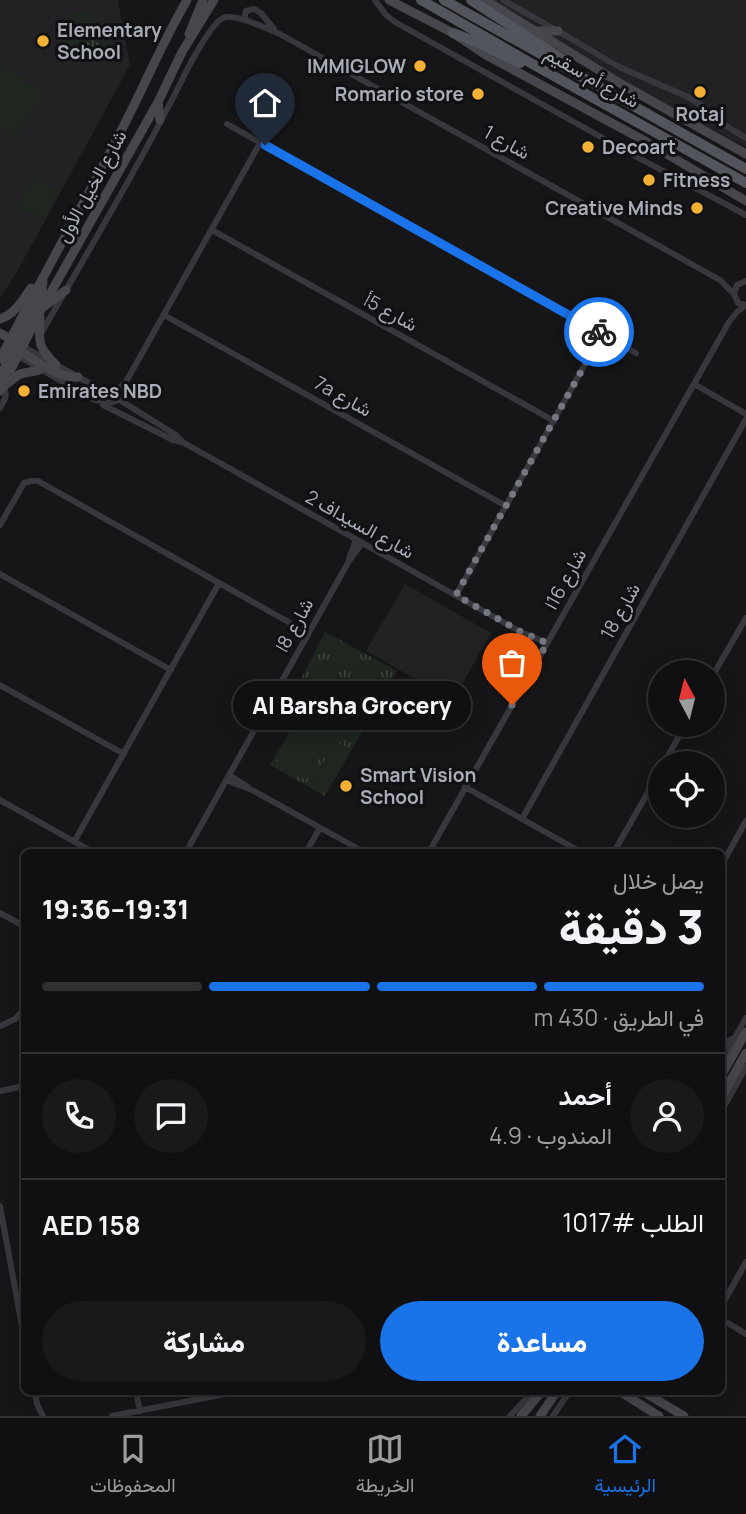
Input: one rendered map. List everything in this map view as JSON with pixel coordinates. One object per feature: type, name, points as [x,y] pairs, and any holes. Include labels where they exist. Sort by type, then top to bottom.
[{"type":"main road","points":[[182,52],[203,0]]},
{"type":"main road","name":"شارع الخيل الأول","points":[[0,359],[13,347],[40,311],[158,102],[182,52],[214,0]]},
{"type":"main road","points":[[389,0],[516,62],[544,70]]},
{"type":"main road","name":"شارع أم سقيم","points":[[422,0],[584,78],[746,169]]},
{"type":"main road","name":"شارع أم سقيم","points":[[444,0],[468,20],[544,70],[746,183]]},
{"type":"main road","points":[[471,0],[548,49],[584,78]]},
{"type":"main road","points":[[485,0],[623,85],[746,153]]},
{"type":"main road","name":"شارع الخيل الأول","points":[[1,385],[13,347],[42,277],[120,134],[185,2]]},
{"type":"main road","points":[[535,30],[558,31]]},
{"type":"main road","points":[[453,33],[486,55],[645,141],[746,201]]},
{"type":"main road","points":[[158,102],[160,120]]},
{"type":"main road","points":[[0,319],[16,310],[42,277]]},
{"type":"main road","points":[[56,365],[42,349],[39,337],[40,311],[66,290]]},
{"type":"main road","points":[[0,333],[13,347],[60,374],[71,378],[78,377]]},
{"type":"main road","points":[[1,385],[20,374],[39,370]]},
{"type":"main road","points":[[725,1067],[741,1033]]},
{"type":"main road","points":[[725,1091],[746,1053]]},
{"type":"main road","points":[[521,1416],[539,1395]]},
{"type":"main road","points":[[540,1416],[554,1395]]},
{"type":"main road","points":[[625,1395],[659,1416]]},
{"type":"main road","points":[[649,1395],[684,1416]]},
{"type":"street","points":[[376,0],[386,15],[396,22],[746,215]]},
{"type":"street","points":[[503,0],[626,72],[688,97],[746,138]]},
{"type":"street","name":"شارع 1","points":[[278,33],[256,10],[246,11],[245,20],[278,33],[720,280],[738,303],[746,305]]},
{"type":"street","points":[[39,337],[190,64],[215,24],[230,16],[245,20]]},
{"type":"street","points":[[226,124],[636,353]]},
{"type":"street","points":[[93,399],[110,404],[118,399],[260,143]]},
{"type":"street","name":"شارع 5أ","points":[[212,230],[554,421]]},
{"type":"street","name":"شارع 1","points":[[720,280],[744,281]]},
{"type":"street","name":"شارع 16ا","points":[[729,322],[735,288],[744,281]]},
{"type":"street","name":"شارع 16ا","points":[[431,849],[729,322],[746,305]]},
{"type":"street","name":"7a شارع","points":[[164,315],[506,506]]},
{"type":"street","points":[[456,595],[602,334]]},
{"type":"street","name":"شارع السيداف 2","points":[[13,347],[56,365],[104,391],[184,443],[546,646]]},
{"type":"street","name":"شارع السيداف 2","points":[[13,347],[39,370],[159,433],[184,443]]},
{"type":"street","points":[[104,391],[117,389],[127,380]]},
{"type":"street","points":[[694,384],[746,416]]},
{"type":"street","points":[[0,408],[6,396],[1,385]]},
{"type":"street","name":"شارع 18","points":[[522,819],[746,416]]},
{"type":"street","points":[[0,525],[24,484],[31,481],[41,483],[308,633]]},
{"type":"street","name":"شارع 8ا","points":[[188,849],[349,561],[351,549],[359,541]]},
{"type":"street","points":[[0,574],[171,670]]},
{"type":"street","points":[[74,842],[219,583]]},
{"type":"street","points":[[722,660],[746,618]]},
{"type":"street","points":[[0,685],[124,754]]},
{"type":"street","points":[[228,777],[358,849]]},
{"type":"street","points":[[466,787],[576,849]]},
{"type":"street","points":[[616,849],[648,792]]},
{"type":"street","points":[[0,800],[87,849]]},
{"type":"street","points":[[725,859],[746,821]]},
{"type":"street","points":[[308,849],[320,828]]},
{"type":"street","points":[[0,913],[21,924]]},
{"type":"street","points":[[0,1026],[15,1019],[21,1012]]},
{"type":"street","points":[[725,1044],[741,1033],[746,1017]]},
{"type":"street","points":[[725,1056],[746,1026]]},
{"type":"street","points":[[725,1105],[746,1067]]},
{"type":"street","points":[[0,1091],[21,1087]]},
{"type":"street","points":[[0,1206],[21,1321]]},
{"type":"street","points":[[725,1300],[746,1262]]},
{"type":"street","points":[[725,1321],[746,1334]]},
{"type":"street","points":[[36,1395],[43,1416]]},
{"type":"street","points":[[137,1395],[140,1411]]},
{"type":"street","points":[[112,1416],[222,1395]]},
{"type":"street","points":[[510,1416],[529,1395]]},
{"type":"street","points":[[553,1416],[567,1395]]},
{"type":"shaded area","points":[[0,0],[118,0],[130,65],[17,272],[0,298]]},
{"type":"shaded area","points":[[470,0],[746,0],[746,147]]},
{"type":"shaded area","points":[[405,584],[491,633],[453,700],[366,651]]},
{"type":"green space","points":[[79,9],[115,33],[95,62],[59,37]]},
{"type":"green space","points":[[0,64],[45,95],[15,137],[0,127]]},
{"type":"green space","points":[[32,177],[58,192],[43,219],[16,204]]},
{"type":"green space","points":[[325,632],[397,671],[325,796],[270,765],[299,716],[293,694]]},
{"type":"green space","points":[[294,733],[321,749],[306,780],[276,763]]},
{"type":"green space","points":[[335,741],[346,747],[323,789],[312,783]]},
{"type":"way so far","points":[[512,705],[547,643],[521,632],[456,595],[602,334],[599,332]]},
{"type":"place","name":"Elementary School","points":[[43,41]]},
{"type":"place","name":"IMMIGLOW","points":[[420,66]]},
{"type":"place","name":"Rotaj","points":[[700,92]]},
{"type":"place","name":"Romario store","points":[[478,94]]},
{"type":"place","name":"Decoart","points":[[588,147]]},
{"type":"place","name":"Fitness","points":[[649,180]]},
{"type":"place","name":"Creative Minds","points":[[697,208]]},
{"type":"place","name":"Emirates NBD","points":[[24,391]]},
{"type":"place","name":"Al Barsha Grocery","points":[[512,705]]},
{"type":"place","name":"Smart Vision School","points":[[346,786]]},
{"type":"route","points":[[265,145],[599,332]]}]
